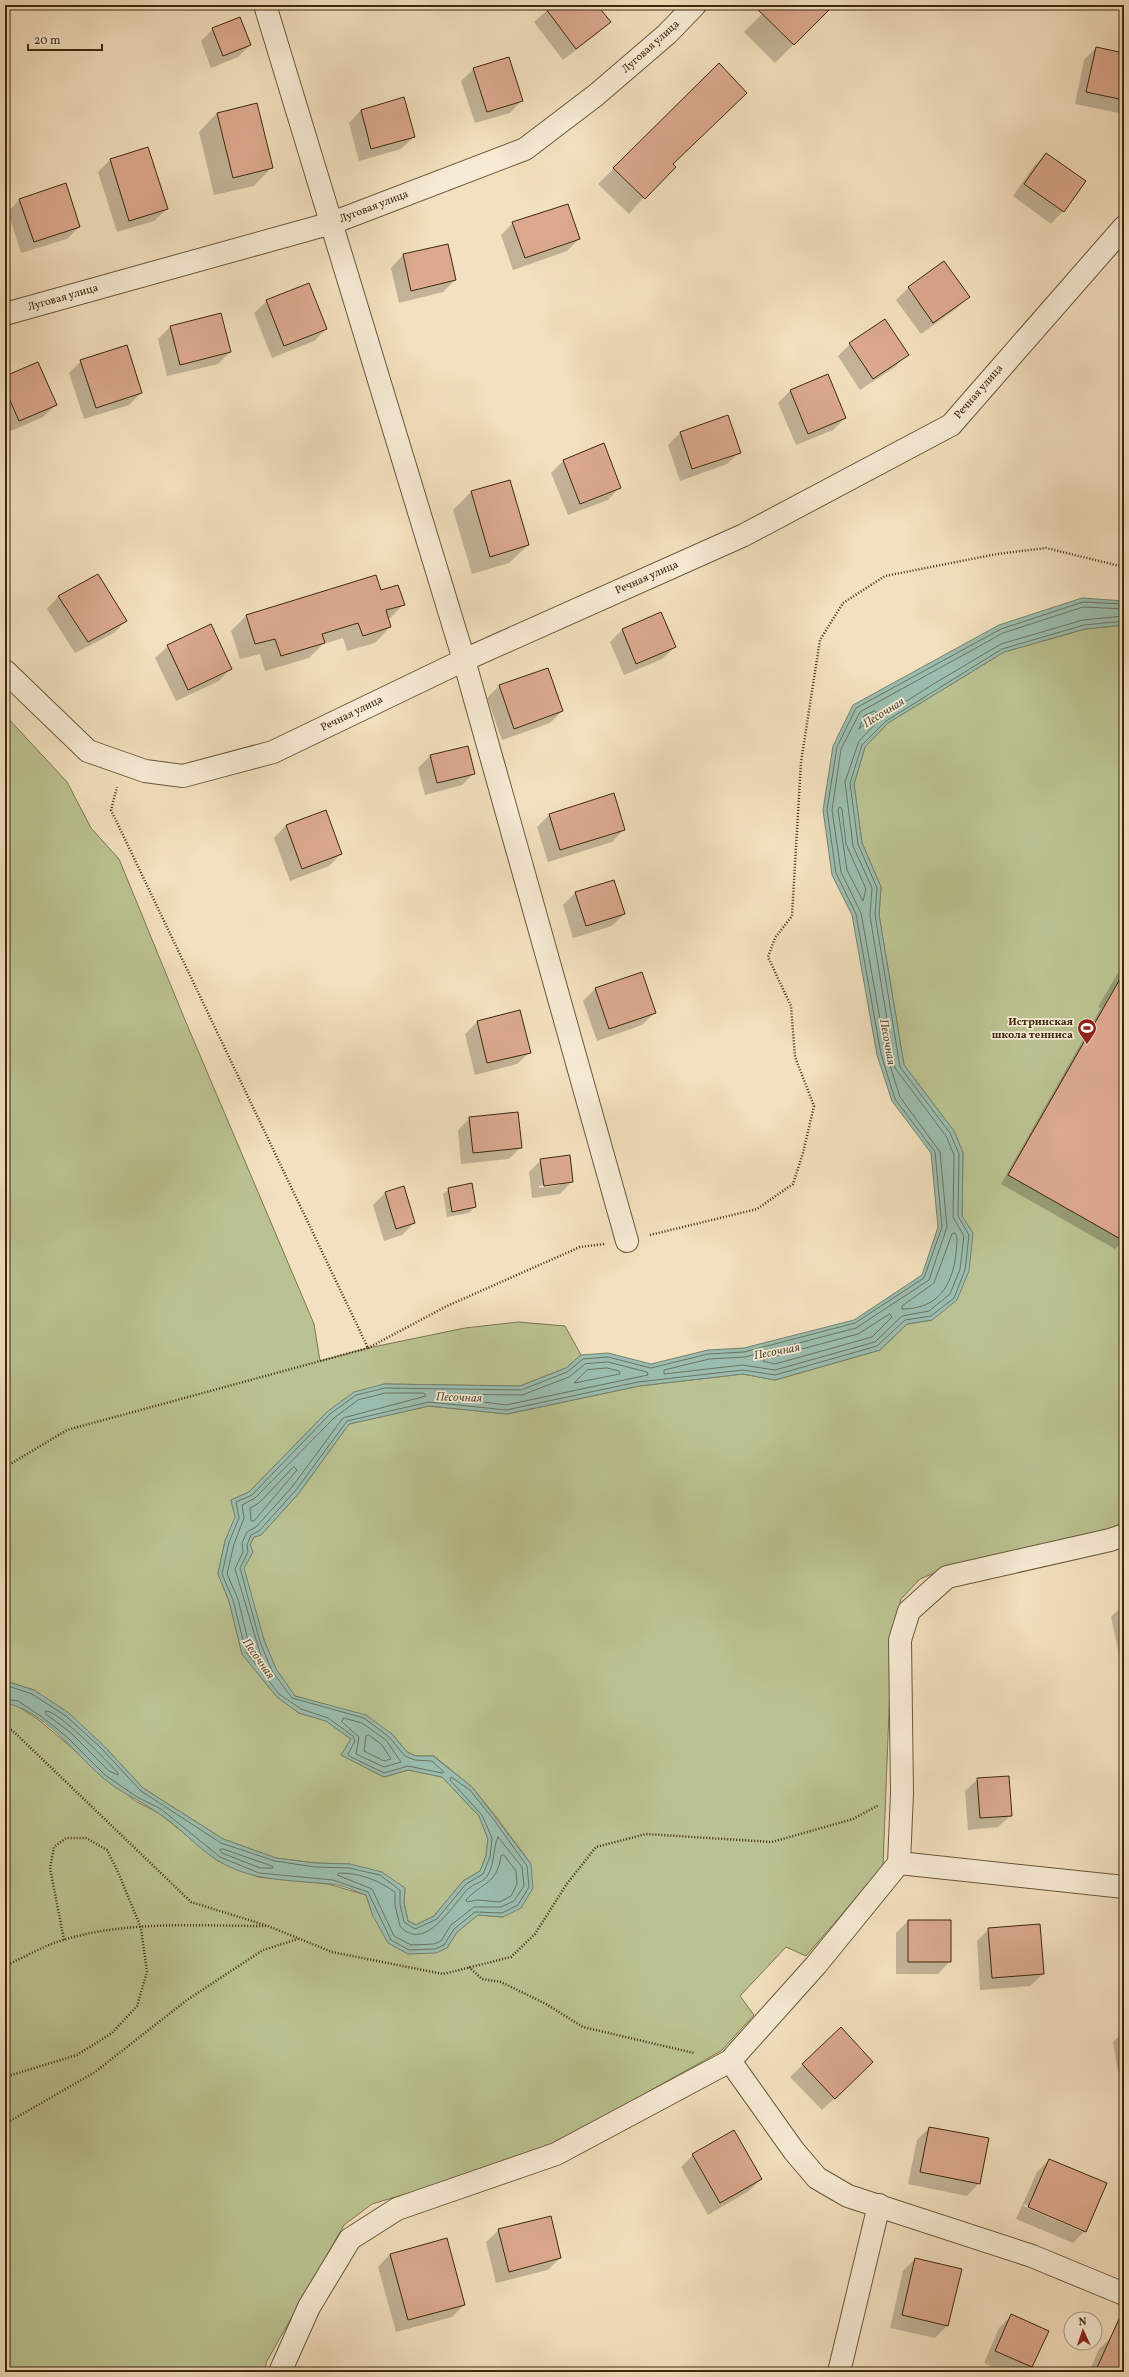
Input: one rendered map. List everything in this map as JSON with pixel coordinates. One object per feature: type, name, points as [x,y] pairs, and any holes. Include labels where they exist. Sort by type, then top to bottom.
[{"type":"street","points":[[265,5],[464,660],[627,1241]]},
{"type":"street","name":"Луговая улица","points":[[5,314],[332,223],[525,149],[596,95],[668,34],[695,5]]},
{"type":"street","name":"Речная улица","points":[[5,671],[88,751],[145,771],[183,776],[274,752],[464,660],[744,535],[951,425],[1124,227]]},
{"type":"street","points":[[280,2372],[309,2307],[350,2239],[397,2209],[556,2154],[730,2061],[816,1965],[899,1864],[902,1794],[900,1640],[909,1611],[947,1577],[1110,1540],[1124,1535]]},
{"type":"street","points":[[899,1864],[1124,1887]]},
{"type":"street","points":[[730,2061],[794,2151],[817,2178],[848,2196],[1032,2256],[1124,2294]]},
{"type":"street","points":[[839,2372],[879,2205]]},
{"type":"path","points":[[5,1469],[7,1466],[67,1430],[368,1348],[447,1306],[580,1247],[627,1241],[757,1209],[793,1184],[803,1152],[814,1106],[795,1057],[791,1006],[768,958],[775,938],[792,916],[801,762],[820,640],[842,603],[885,576],[943,563],[1046,548],[1124,567]]},
{"type":"path","points":[[123,763],[111,810],[368,1348]]},
{"type":"path","points":[[5,1729],[12,1730],[18,1735],[191,1902],[268,1926],[332,1952],[443,1974],[511,1957],[516,1953],[535,1934],[566,1885],[596,1847],[646,1834],[772,1842],[853,1819],[902,1794]]},
{"type":"path","points":[[5,2077],[77,2054],[112,2032],[137,2006],[147,1972],[141,1928],[118,1872],[107,1850],[86,1838],[66,1838],[54,1847],[50,1868],[64,1940]]},
{"type":"path","points":[[5,1966],[64,1940],[117,1929],[181,1925],[268,1926]]},
{"type":"path","points":[[5,2124],[95,2072],[187,2000],[263,1950],[299,1938]]},
{"type":"path","points":[[469,1967],[482,1979],[501,1982],[546,2004],[583,2027],[730,2061]]},
{"type":"green space","points":[[1124,625],[1124,1527],[949,1567],[920,1579],[901,1599],[892,1634],[883,1866],[806,1956],[786,1947],[740,1996],[754,2015],[721,2051],[549,2147],[483,2171],[372,2204],[344,2225],[267,2361],[264,2372],[5,2372],[5,1703],[16,1705],[39,1720],[135,1801],[159,1813],[218,1861],[258,1877],[328,1884],[366,1895],[373,1916],[447,1948],[457,1932],[478,1915],[503,1917],[531,1864],[472,1787],[434,1756],[416,1756],[407,1752],[392,1734],[323,1704],[295,1696],[276,1669],[264,1640],[243,1568],[253,1552],[250,1545],[254,1537],[261,1535],[299,1493],[349,1424],[429,1406],[507,1414],[639,1386],[743,1374],[775,1380],[880,1350],[907,1324],[932,1320],[962,1216],[963,1153],[954,1131],[904,1065],[879,915],[881,887],[862,843],[854,784],[865,747],[888,723],[1004,652],[1085,629]]},
{"type":"green space","points":[[5,715],[67,782],[91,828],[119,859],[185,1020],[314,1324],[320,1361],[368,1348],[465,1328],[518,1322],[565,1326],[581,1355],[566,1368],[520,1386],[384,1384],[328,1411],[249,1492],[231,1500],[236,1517],[225,1541],[218,1574],[229,1601],[242,1654],[277,1697],[299,1713],[326,1721],[351,1739],[341,1755],[384,1777],[408,1770],[442,1777],[479,1816],[488,1839],[486,1856],[480,1871],[463,1881],[434,1916],[416,1925],[408,1921],[404,1903],[405,1888],[350,1864],[315,1863],[276,1858],[223,1839],[143,1788],[103,1745],[34,1690],[5,1681]]},
{"type":"water","name":"Песочная","points":[[1082,598],[1124,601],[1124,625],[1085,629],[1004,652],[888,723],[865,747],[854,784],[862,843],[881,887],[879,915],[904,1065],[954,1131],[963,1153],[962,1216],[973,1233],[969,1271],[957,1300],[932,1320],[907,1324],[880,1350],[775,1380],[743,1374],[639,1386],[507,1414],[429,1406],[349,1424],[299,1493],[261,1535],[254,1537],[250,1545],[253,1552],[244,1568],[264,1640],[276,1669],[295,1696],[366,1715],[392,1734],[407,1752],[416,1756],[433,1756],[472,1787],[531,1864],[533,1888],[521,1908],[503,1917],[478,1915],[457,1932],[447,1948],[436,1953],[408,1954],[388,1943],[373,1916],[366,1895],[349,1888],[335,1885],[272,1879],[230,1867],[209,1855],[166,1818],[109,1783],[46,1723],[19,1707],[5,1703],[5,1681],[34,1690],[69,1713],[103,1745],[143,1788],[223,1839],[276,1858],[315,1863],[350,1864],[382,1872],[405,1888],[404,1903],[408,1921],[416,1925],[434,1916],[463,1881],[480,1871],[486,1856],[488,1839],[479,1816],[442,1777],[408,1770],[384,1777],[341,1755],[351,1739],[326,1721],[299,1713],[277,1697],[242,1654],[229,1601],[218,1574],[225,1541],[235,1517],[231,1500],[249,1492],[328,1411],[354,1392],[384,1384],[520,1386],[566,1368],[581,1355],[608,1353],[651,1364],[708,1350],[744,1348],[854,1320],[922,1275],[938,1227],[931,1153],[892,1101],[877,1055],[852,915],[832,875],[823,810],[833,746],[853,705],[999,625]]},
{"type":"building","points":[[543,5],[597,5],[611,22],[576,49]]},
{"type":"building","points":[[753,5],[834,5],[794,45]]},
{"type":"building","points":[[240,17],[251,45],[223,56],[212,28]]},
{"type":"building","points":[[1096,47],[1124,53],[1124,100],[1086,92]]},
{"type":"building","points":[[509,57],[523,101],[487,112],[473,68]]},
{"type":"building","points":[[719,63],[747,93],[673,164],[676,167],[645,199],[613,168]]},
{"type":"building","points":[[404,97],[415,137],[371,149],[361,110]]},
{"type":"building","points":[[257,103],[273,168],[233,178],[217,113]]},
{"type":"building","points":[[148,147],[168,209],[129,221],[110,159]]},
{"type":"building","points":[[1046,153],[1086,181],[1064,212],[1024,184]]},
{"type":"building","points":[[66,183],[80,227],[34,242],[19,199]]},
{"type":"building","points":[[568,204],[580,239],[525,258],[512,222]]},
{"type":"building","points":[[448,244],[456,280],[411,291],[403,254]]},
{"type":"building","points":[[944,261],[970,297],[933,323],[908,287]]},
{"type":"building","points":[[309,283],[327,329],[284,346],[266,300]]},
{"type":"building","points":[[221,313],[231,352],[180,365],[170,326]]},
{"type":"building","points":[[885,319],[909,355],[873,379],[849,343]]},
{"type":"building","points":[[127,345],[142,393],[96,408],[80,360]]},
{"type":"building","points":[[38,362],[57,405],[19,421],[5,389],[5,376]]},
{"type":"building","points":[[828,374],[846,418],[808,434],[790,390]]},
{"type":"building","points":[[728,415],[741,453],[692,469],[680,432]]},
{"type":"building","points":[[604,443],[621,488],[580,504],[563,460]]},
{"type":"building","points":[[510,480],[529,545],[490,557],[471,491]]},
{"type":"building","points":[[98,574],[127,621],[88,642],[58,596]]},
{"type":"building","points":[[376,575],[381,590],[398,585],[405,605],[386,610],[391,627],[363,636],[358,623],[322,634],[325,643],[281,656],[275,639],[255,644],[246,615]]},
{"type":"building","points":[[661,612],[676,647],[636,664],[622,629]]},
{"type":"building","points":[[211,624],[232,669],[188,690],[167,645]]},
{"type":"building","points":[[548,668],[563,711],[514,729],[499,685]]},
{"type":"building","points":[[468,746],[475,774],[437,783],[430,755]]},
{"type":"building","points":[[614,793],[625,830],[560,850],[549,814]]},
{"type":"building","points":[[326,810],[342,854],[302,869],[286,825]]},
{"type":"building","points":[[614,880],[625,914],[586,926],[575,892]]},
{"type":"building","points":[[642,972],[656,1013],[609,1029],[595,988]]},
{"type":"building","points":[[1124,972],[1124,1241],[1008,1175]]},
{"type":"building","points":[[520,1010],[531,1053],[487,1063],[477,1021]]},
{"type":"building","points":[[518,1112],[522,1148],[473,1153],[469,1117]]},
{"type":"building","points":[[570,1155],[573,1182],[544,1186],[540,1159]]},
{"type":"building","points":[[472,1183],[476,1207],[452,1212],[448,1188]]},
{"type":"building","points":[[404,1186],[415,1223],[396,1229],[385,1192]]},
{"type":"building","points":[[1009,1776],[1012,1816],[980,1818],[977,1778]]},
{"type":"building","points":[[908,1920],[951,1920],[951,1962],[908,1962]]},
{"type":"building","points":[[1040,1924],[1044,1974],[992,1978],[988,1928]]},
{"type":"building","points":[[841,2027],[873,2062],[835,2099],[802,2064]]},
{"type":"building","points":[[929,2127],[989,2138],[980,2184],[920,2172]]},
{"type":"building","points":[[734,2130],[762,2179],[720,2203],[692,2154]]},
{"type":"building","points":[[1049,2159],[1107,2183],[1086,2232],[1028,2207]]},
{"type":"building","points":[[551,2216],[561,2258],[509,2272],[498,2229]]},
{"type":"building","points":[[447,2238],[465,2305],[408,2320],[390,2254]]},
{"type":"building","points":[[915,2258],[962,2269],[948,2326],[902,2315]]},
{"type":"building","points":[[1124,2308],[1124,2372],[1095,2372]]},
{"type":"building","points":[[1011,2314],[1049,2331],[1032,2367],[995,2351]]},
{"type":"place","name":"Истринская школа тенниса","points":[[1087,1045]]}]
